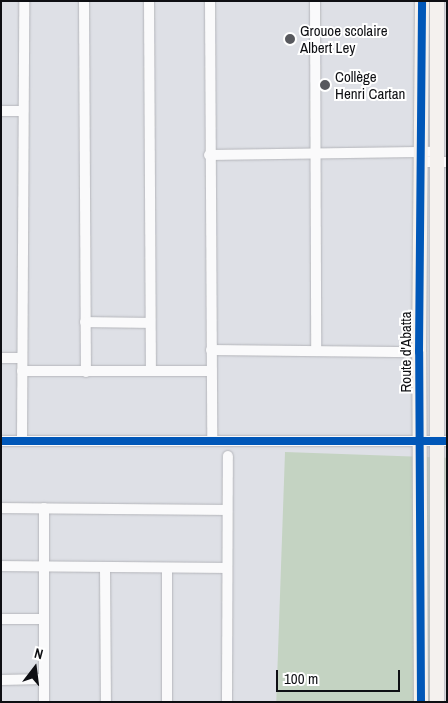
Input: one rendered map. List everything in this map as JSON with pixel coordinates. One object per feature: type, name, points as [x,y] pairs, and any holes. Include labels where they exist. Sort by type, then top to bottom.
[{"type":"street","points":[[22,441],[24,1]]},
{"type":"street","points":[[84,1],[86,372]]},
{"type":"street","points":[[148,1],[151,372]]},
{"type":"street","points":[[210,1],[209,155],[212,441]]},
{"type":"street","points":[[315,1],[316,350]]},
{"type":"street","name":"Route d'Abatta","points":[[421,702],[419,352],[422,1]]},
{"type":"street","points":[[437,1],[442,354],[437,702]]},
{"type":"street","points":[[1,111],[22,111]]},
{"type":"street","points":[[209,155],[439,158]]},
{"type":"street","points":[[85,322],[150,322]]},
{"type":"street","points":[[210,350],[419,352]]},
{"type":"street","points":[[1,358],[22,358]]},
{"type":"street","points":[[22,371],[211,371]]},
{"type":"street","points":[[1,441],[442,441]]},
{"type":"street","points":[[227,702],[226,510],[228,456]]},
{"type":"street","points":[[1,508],[226,510]]},
{"type":"street","points":[[44,508],[44,702]]},
{"type":"street","points":[[1,566],[226,568]]},
{"type":"street","points":[[105,568],[106,702]]},
{"type":"street","points":[[167,568],[167,702]]},
{"type":"street","points":[[1,619],[44,619]]},
{"type":"street","points":[[1,680],[44,679]]},
{"type":"green space","points":[[285,452],[447,458],[438,702],[276,702]]},
{"type":"cycle path","points":[[421,702],[419,352],[422,1]]},
{"type":"cycle path","points":[[1,441],[447,441]]},
{"type":"place","name":"Grouoe scolaire Albert Ley","points":[[290,39]]},
{"type":"place","name":"Collège Henri Cartan","points":[[325,85]]}]
